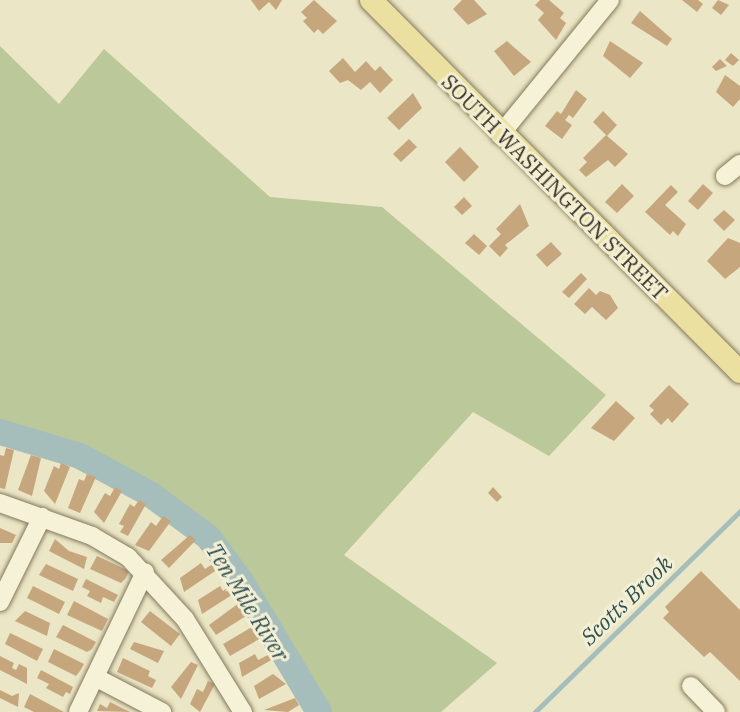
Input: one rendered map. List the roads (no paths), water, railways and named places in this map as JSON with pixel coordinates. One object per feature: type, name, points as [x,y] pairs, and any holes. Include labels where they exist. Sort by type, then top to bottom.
[{"type":"main road","name":"SOUTH WASHINGTON STREET","points":[[371,0],[500,135],[738,363]]},
{"type":"street","points":[[500,135],[610,0]]},
{"type":"street","points":[[725,176],[740,164]]},
{"type":"street","points":[[0,503],[92,536],[145,572],[185,619],[243,712]]},
{"type":"street","points":[[0,602],[42,518]]},
{"type":"street","points":[[78,712],[145,572]]},
{"type":"street","points":[[95,677],[162,712]]},
{"type":"street","points":[[691,686],[716,712]]},
{"type":"waterway","name":"Ten Mile River","points":[[0,432],[80,456],[150,494],[208,537],[240,580],[319,712]]},
{"type":"waterway","name":"Scotts Brook","points":[[535,712],[740,511]]}]
